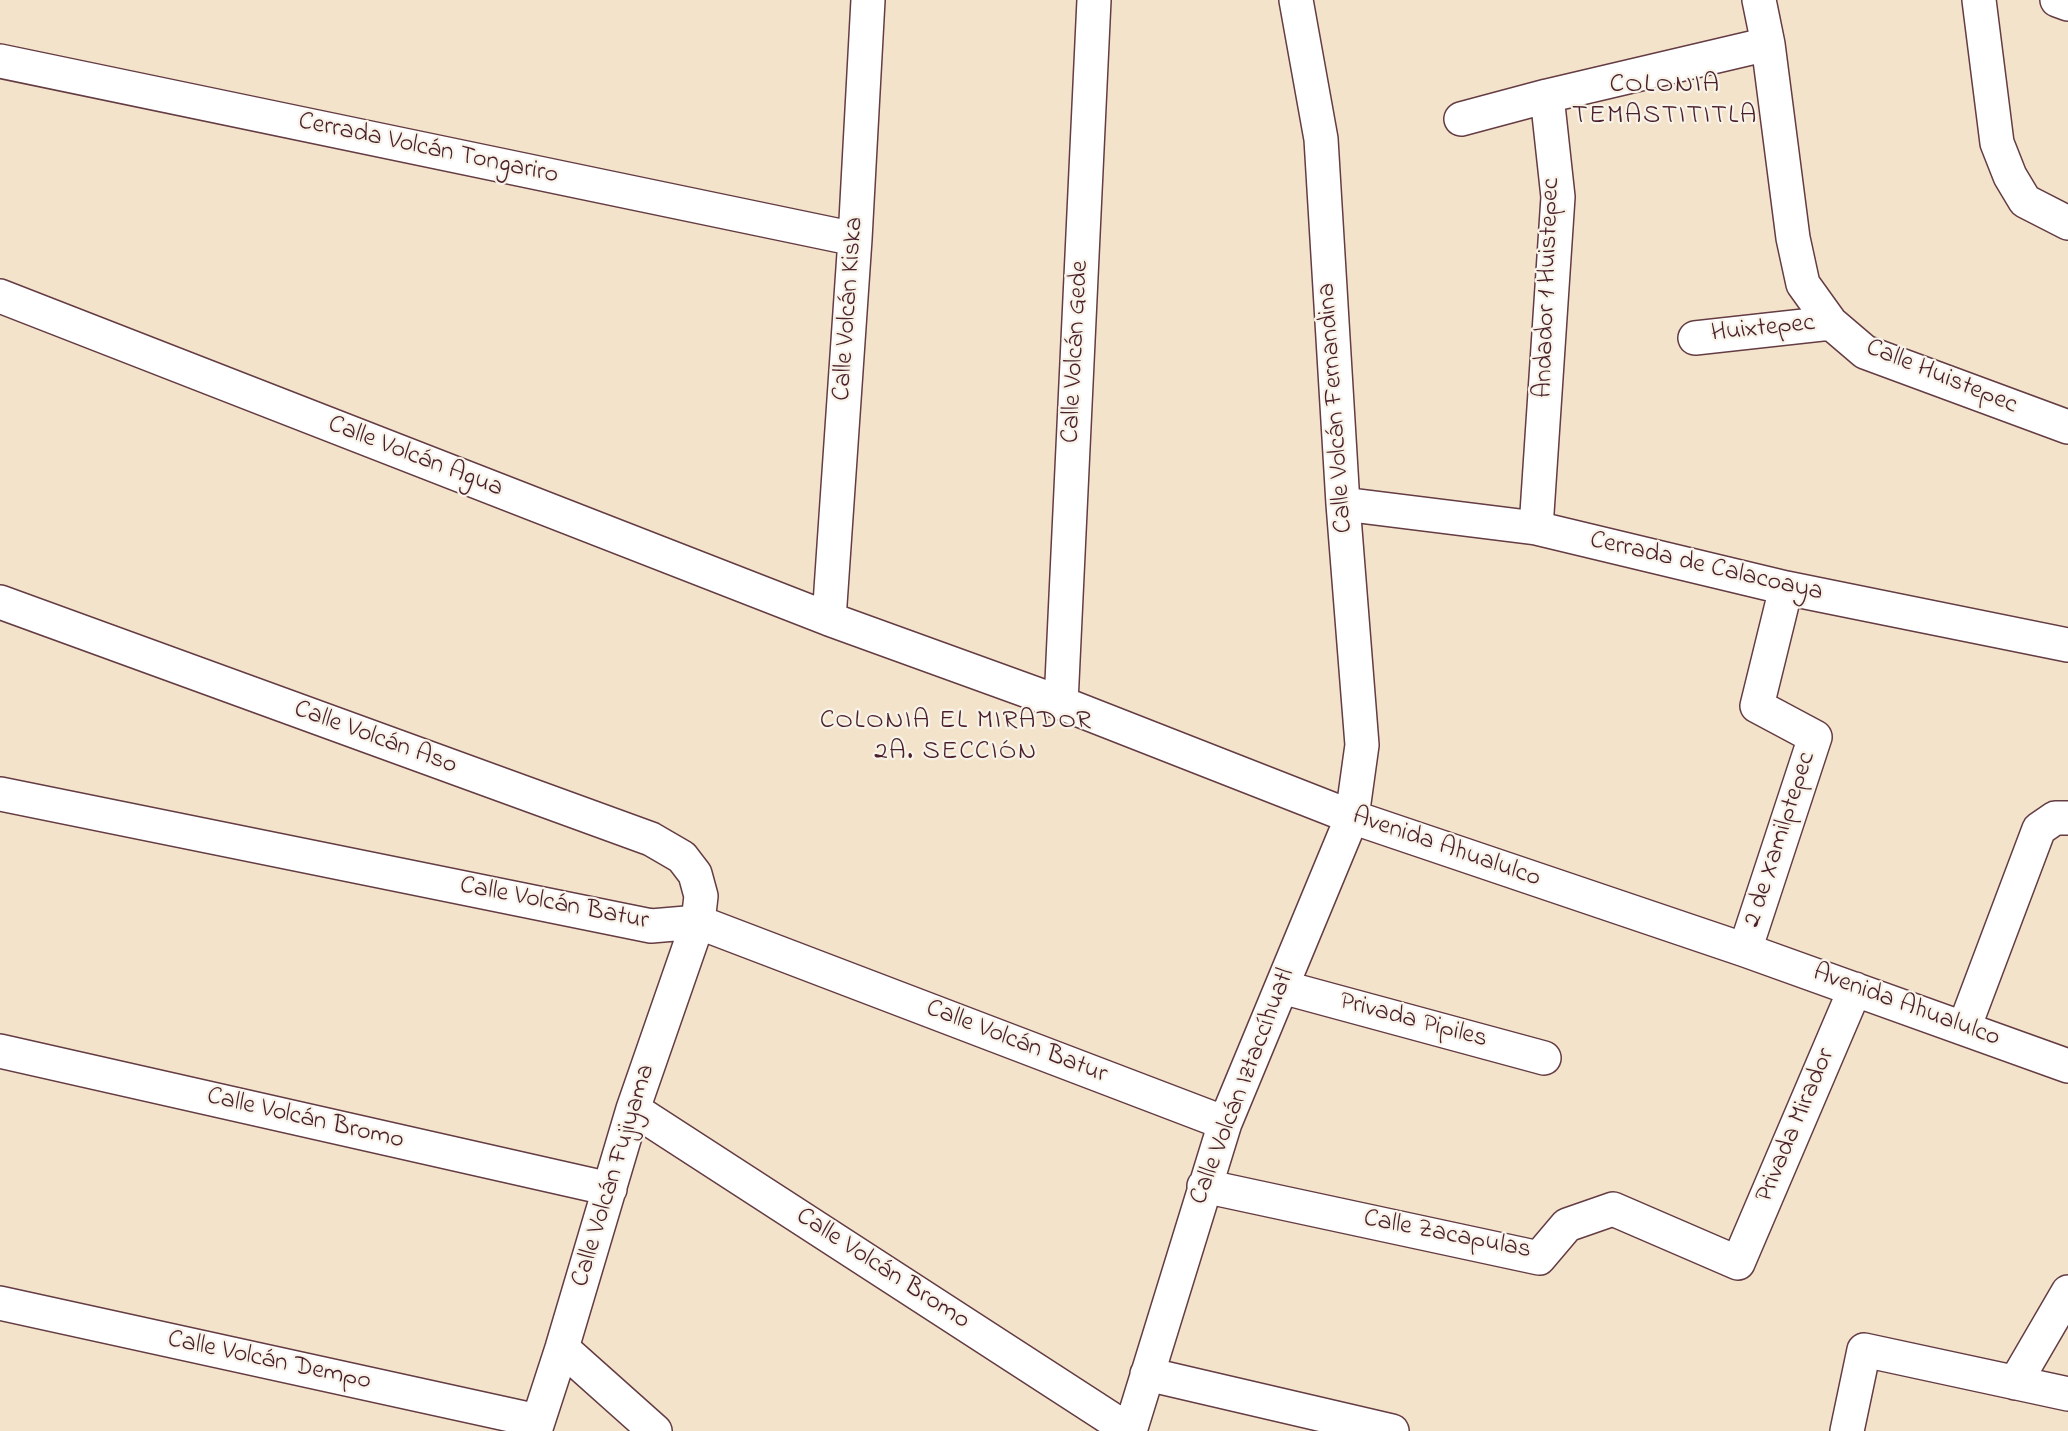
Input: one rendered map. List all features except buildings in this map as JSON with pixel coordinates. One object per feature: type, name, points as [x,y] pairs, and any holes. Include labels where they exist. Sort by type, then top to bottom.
[{"type":"street","name":"Calle Volcán Kiska","points":[[829,619],[855,239],[868,0]]},
{"type":"street","name":"Calle Volcán Gede","points":[[1061,704],[1094,0]]},
{"type":"street","name":"Calle Volcán Fernandina","points":[[1296,0],[1321,139],[1343,504],[1362,745],[1352,817]]},
{"type":"street","name":"Calle Huistepec","points":[[1759,0],[1793,238],[1803,284],[1831,323],[1865,352],[2068,428]]},
{"type":"street","points":[[1979,0],[1996,143],[2010,176],[2025,201],[2068,223]]},
{"type":"street","points":[[2057,0],[2068,4]]},
{"type":"street","points":[[1461,119],[1547,96],[1767,44]]},
{"type":"street","name":"Cerrada Volcán Tongariro","points":[[0,61],[855,239]]},
{"type":"street","name":"Andador 1 Huistepec","points":[[1536,528],[1558,197],[1547,96]]},
{"type":"street","name":"Calle Volcán Agua","points":[[0,296],[829,619]]},
{"type":"street","name":"Huixtepec","points":[[1695,338],[1831,323]]},
{"type":"street","name":"Cerrada de Calacoaya","points":[[1343,504],[1536,528],[1786,588],[2065,635]]},
{"type":"street","name":"2 de Xamilptepec","points":[[1745,950],[1815,736],[1757,706],[1786,588]]},
{"type":"street","name":"Calle Volcán Aso","points":[[0,602],[651,839],[682,857],[695,874],[701,896],[698,922]]},
{"type":"street","name":"Avenida Ahualulco","points":[[829,619],[1061,704],[1352,817],[1745,950],[2068,1066]]},
{"type":"street","name":"Calle Volcán Batur","points":[[0,794],[651,926],[698,922],[1225,1123]]},
{"type":"street","name":"Calle Volcán Iztaccíhuatl","points":[[1130,1431],[1225,1123],[1352,817]]},
{"type":"street","points":[[1964,1028],[2038,830],[2055,818],[2068,818]]},
{"type":"street","name":"Calle Volcán Fujiyama","points":[[537,1426],[633,1109],[698,922]]},
{"type":"street","name":"Privada Pipiles","points":[[1282,987],[1544,1058]]},
{"type":"street","name":"Privada Mirador","points":[[1738,1263],[1855,989]]},
{"type":"street","name":"Calle Volcán Bromo","points":[[0,1051],[610,1189]]},
{"type":"street","name":"Calle Volcán Bromo","points":[[633,1109],[1130,1431]]},
{"type":"street","name":"Calle Zacapulas","points":[[1204,1186],[1539,1258],[1568,1225],[1613,1209],[1738,1263]]},
{"type":"street","points":[[2015,1383],[2068,1292]]},
{"type":"street","name":"Calle Volcán Dempo","points":[[0,1304],[537,1426]]},
{"type":"street","points":[[562,1348],[655,1431]]},
{"type":"street","points":[[1847,1431],[1864,1350],[2068,1394]]},
{"type":"street","points":[[1147,1374],[1392,1431]]},
{"type":"district","name":"COLONIA TEMASTITITLA","points":[[1665,102]]},
{"type":"district","name":"COLONIA EL MIRADOR 2A. SECCIÓN","points":[[956,738]]}]
